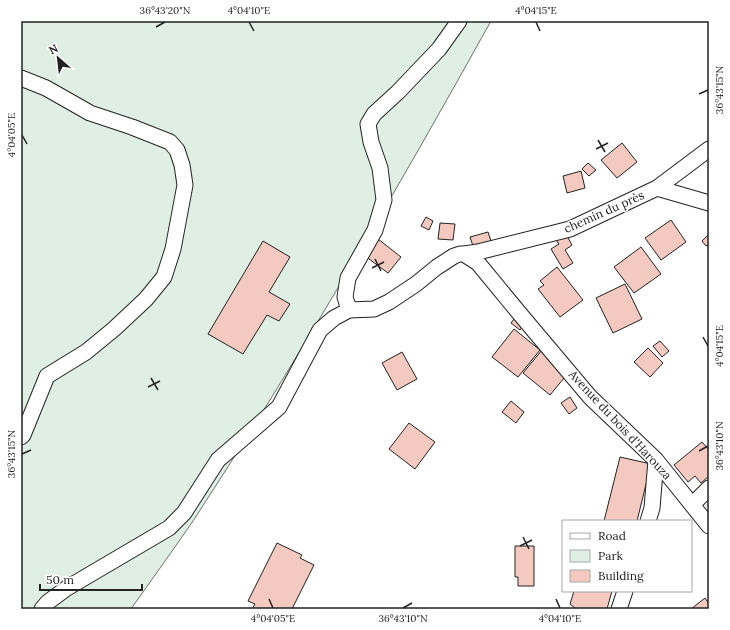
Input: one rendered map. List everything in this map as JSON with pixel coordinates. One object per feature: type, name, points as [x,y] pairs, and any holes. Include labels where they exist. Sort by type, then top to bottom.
[{"type":"street","points":[[42,609],[48,602],[67,588],[170,528],[184,513],[218,460],[279,407],[320,330],[334,318],[349,310],[345,297],[348,278],[375,230],[384,200],[380,168],[371,142],[368,124],[374,114],[398,92],[439,49],[459,21]]},
{"type":"street","points":[[21,78],[46,88],[90,113],[170,142],[177,150],[182,165],[185,185],[173,249],[164,277],[146,299],[114,329],[86,352],[47,376],[24,435],[21,437]]},
{"type":"street","name":"chemin du près","points":[[349,310],[374,309],[389,302],[454,256],[478,252],[570,229],[657,188],[709,149]]},
{"type":"street","points":[[657,188],[709,203]]},
{"type":"street","name":"Avenue du bois d'Harouza","points":[[464,254],[478,263],[590,396],[656,460],[709,526]]},
{"type":"street","points":[[648,520],[652,508],[656,460]]},
{"type":"street","points":[[692,505],[709,488]]},
{"type":"street","points":[[619,609],[625,592]]},
{"type":"green space","points":[[21,21],[491,21],[384,210],[310,335],[195,518],[131,609],[21,609]]},
{"type":"building","points":[[622,143],[637,162],[617,178],[601,160]]},
{"type":"building","points":[[588,163],[596,170],[589,176],[582,169]]},
{"type":"building","points":[[581,171],[585,188],[567,193],[563,176]]},
{"type":"building","points":[[426,217],[433,221],[429,230],[421,226]]},
{"type":"building","points":[[671,220],[686,242],[661,260],[645,238]]},
{"type":"building","points":[[440,223],[455,224],[453,240],[438,239]]},
{"type":"building","points":[[488,232],[492,244],[474,249],[470,237]]},
{"type":"building","points":[[566,234],[572,245],[565,250],[573,263],[563,269],[551,249],[559,244],[556,240]]},
{"type":"building","points":[[709,234],[709,244],[706,246],[702,241]]},
{"type":"building","points":[[378,239],[401,257],[388,273],[365,256]]},
{"type":"building","points":[[263,241],[290,257],[269,292],[290,304],[279,321],[267,315],[243,354],[208,334]]},
{"type":"building","points":[[641,247],[661,274],[634,293],[614,267]]},
{"type":"building","points":[[557,267],[583,300],[560,317],[538,289],[544,285],[540,281]]},
{"type":"building","points":[[625,284],[642,319],[613,333],[596,298]]},
{"type":"building","points":[[517,315],[526,322],[520,330],[511,323]]},
{"type":"building","points":[[514,329],[540,350],[518,377],[492,357]]},
{"type":"building","points":[[660,341],[669,351],[662,357],[653,346]]},
{"type":"building","points":[[648,348],[663,363],[650,377],[634,362]]},
{"type":"building","points":[[542,350],[569,372],[550,395],[523,373]]},
{"type":"building","points":[[402,352],[417,379],[397,390],[382,363]]},
{"type":"building","points":[[570,397],[577,408],[569,414],[561,403]]},
{"type":"building","points":[[511,401],[524,412],[516,423],[502,412]]},
{"type":"building","points":[[409,423],[435,442],[415,469],[389,449]]},
{"type":"building","points":[[702,442],[709,450],[709,476],[701,483],[695,476],[688,482],[674,465]]},
{"type":"building","points":[[620,457],[651,464],[637,520],[604,520]]},
{"type":"building","points":[[277,543],[302,555],[300,558],[314,565],[292,609],[252,609],[255,604],[248,601]]},
{"type":"building","points":[[515,546],[534,546],[534,586],[518,586],[518,577],[515,577]]},
{"type":"building","points":[[574,592],[612,592],[607,609],[576,609],[570,604]]},
{"type":"building","points":[[705,598],[709,604],[709,609],[691,609]]}]
